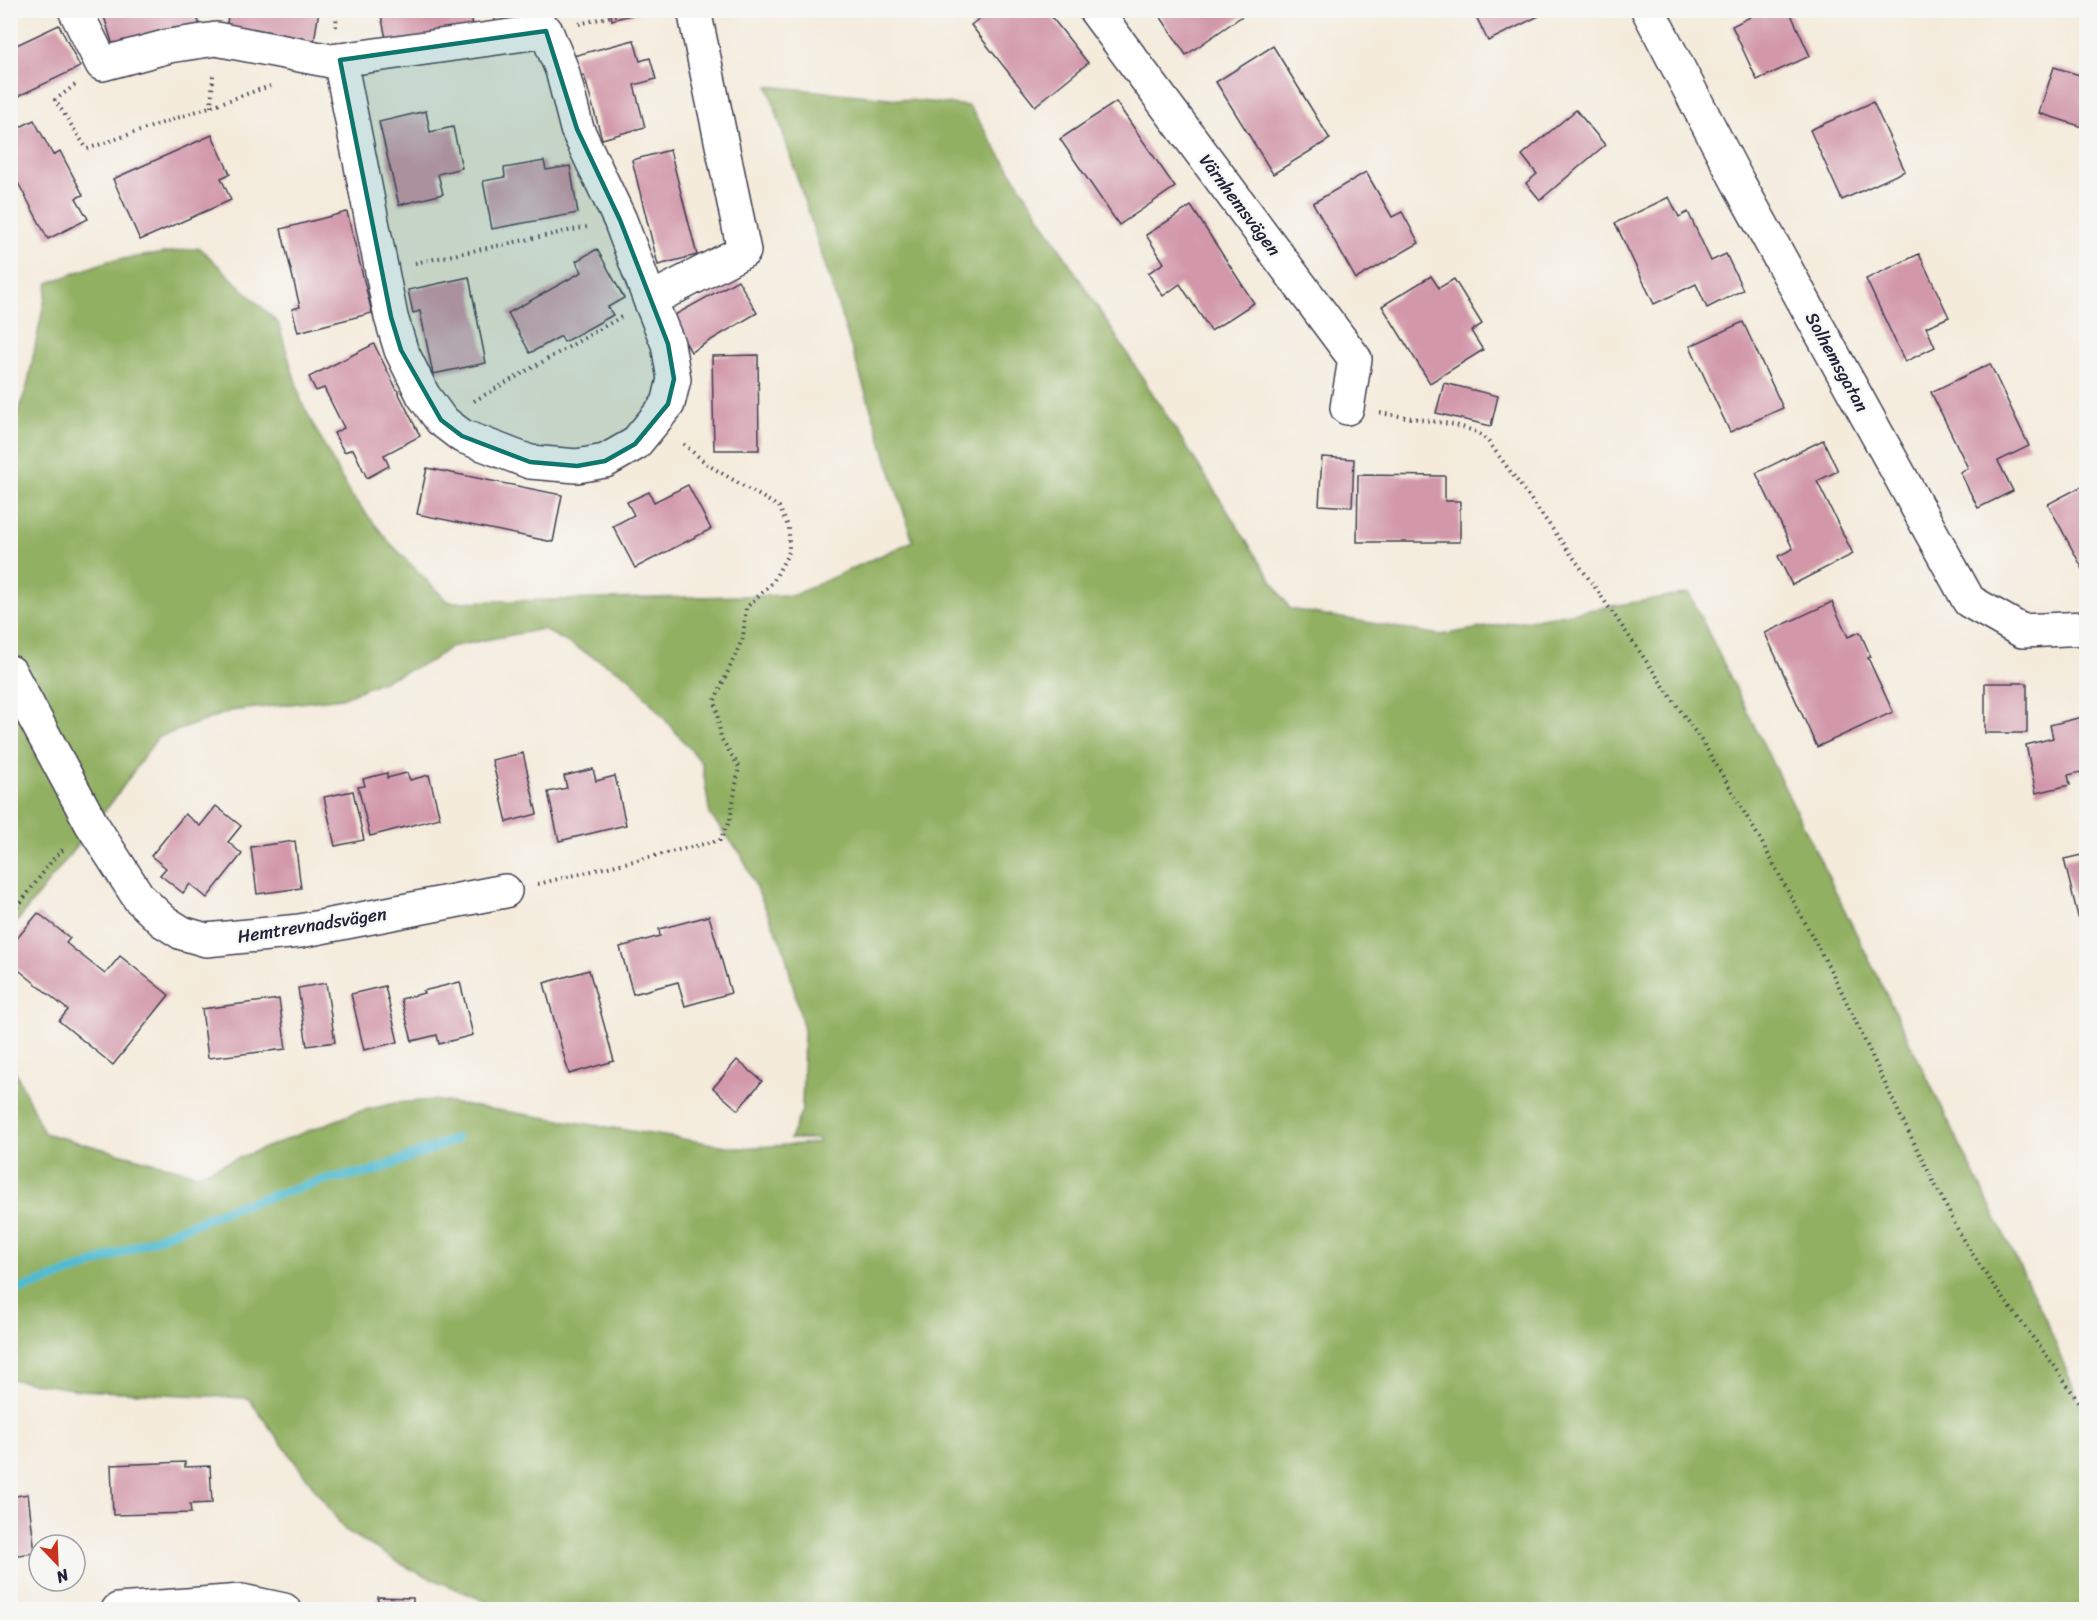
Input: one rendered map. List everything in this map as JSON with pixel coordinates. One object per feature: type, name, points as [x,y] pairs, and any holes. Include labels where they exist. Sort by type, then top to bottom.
[{"type":"street","points":[[75,10],[102,64],[169,46],[216,39],[331,61],[546,31],[562,70],[577,129],[620,220],[668,344],[674,379],[668,404],[635,444],[605,460],[577,466],[530,462],[462,436],[441,420],[423,395],[401,350],[391,317],[340,60]]},
{"type":"street","points":[[650,300],[744,251],[694,10]]},
{"type":"street","name":"Värnhemsvägen","points":[[1095,10],[1355,359],[1347,408]]},
{"type":"street","name":"Solhemsgatan","points":[[1648,10],[1739,184],[1969,601],[2022,631],[2086,628]]},
{"type":"street","name":"Hemtrevnadsvägen","points":[[10,672],[91,824],[139,898],[163,921],[182,933],[206,940],[300,931],[505,891]]},
{"type":"street","points":[[118,1610],[242,1601],[284,1610]]},
{"type":"path","points":[[546,31],[636,10]]},
{"type":"path","points":[[102,64],[55,100],[87,149],[276,84]]},
{"type":"path","points":[[382,270],[620,220]]},
{"type":"path","points":[[441,420],[650,300]]},
{"type":"path","points":[[1347,408],[1456,425],[1477,432],[1488,441],[1500,457],[1650,665],[1705,746],[1760,839],[1838,984],[1962,1238],[2086,1413]]},
{"type":"path","points":[[505,891],[720,840],[730,820],[739,767],[721,738],[715,700],[743,638],[746,608],[773,582],[789,552],[789,528],[779,507],[708,465],[656,421]]},
{"type":"path","points":[[10,917],[54,858],[91,824]]},
{"type":"highlighted area","points":[[546,31],[577,129],[620,220],[668,344],[674,379],[668,404],[635,444],[605,461],[577,466],[530,462],[462,436],[441,420],[401,350],[391,317],[340,60]]},
{"type":"green space","points":[[768,86],[969,106],[1290,609],[1440,635],[1689,593],[2045,1318],[2086,1419],[2086,1609],[503,1609],[410,1569],[345,1530],[248,1398],[78,1390],[11,1379],[11,1062],[44,1133],[197,1174],[357,1112],[395,1103],[433,1100],[740,1148],[818,1143],[817,1139],[790,1139],[802,1110],[804,1030],[784,949],[741,854],[710,815],[702,763],[628,676],[543,629],[450,647],[431,661],[342,698],[231,711],[157,738],[115,798],[11,929],[10,433],[27,387],[48,283],[108,261],[200,248],[278,323],[302,403],[350,494],[390,543],[448,602],[794,595],[913,541]]},
{"type":"building","points":[[102,10],[195,10],[200,26],[115,52]]},
{"type":"building","points":[[229,10],[319,10],[314,42],[226,30]]},
{"type":"building","points":[[380,10],[470,10],[474,30],[388,48]]},
{"type":"building","points":[[493,10],[560,10],[561,11],[497,28]]},
{"type":"building","points":[[610,10],[646,10],[646,11],[612,20]]},
{"type":"building","points":[[990,10],[1046,10],[1088,63],[1035,106],[971,25]]},
{"type":"building","points":[[1156,10],[1247,10],[1248,12],[1186,55]]},
{"type":"building","points":[[1473,10],[1551,10],[1488,41]]},
{"type":"building","points":[[1764,10],[1789,10],[1810,56],[1757,80],[1732,26]]},
{"type":"building","points":[[59,25],[80,67],[10,100],[10,48]]},
{"type":"building","points":[[634,40],[640,61],[650,58],[656,79],[634,85],[645,127],[602,139],[584,75],[579,76],[573,56]]},
{"type":"building","points":[[1273,46],[1330,139],[1273,174],[1216,82]]},
{"type":"building","points":[[2054,67],[2086,77],[2086,128],[2039,113]]},
{"type":"building","points":[[1116,102],[1175,187],[1119,225],[1060,139]]},
{"type":"building","points":[[1873,102],[1905,171],[1842,200],[1810,130]]},
{"type":"building","points":[[1576,110],[1605,145],[1540,200],[1526,183],[1537,174],[1522,155]]},
{"type":"building","points":[[426,111],[430,132],[453,127],[462,168],[438,174],[443,194],[399,205],[379,122]]},
{"type":"building","points":[[34,120],[53,155],[60,151],[83,195],[76,198],[88,219],[48,239],[16,179],[10,182],[10,132]]},
{"type":"building","points":[[212,135],[230,174],[221,178],[231,200],[140,240],[113,179]]},
{"type":"building","points":[[670,150],[697,255],[658,265],[632,160]]},
{"type":"building","points":[[544,161],[546,170],[570,166],[578,213],[492,229],[483,181],[505,177],[504,168]]},
{"type":"building","points":[[1366,172],[1392,217],[1402,212],[1419,243],[1356,279],[1313,203]]},
{"type":"building","points":[[1669,197],[1679,217],[1688,212],[1711,261],[1726,254],[1743,290],[1707,308],[1696,284],[1654,304],[1615,223]]},
{"type":"building","points":[[1191,206],[1254,303],[1211,331],[1180,284],[1163,296],[1148,273],[1164,263],[1146,235]]},
{"type":"building","points":[[347,212],[372,313],[298,332],[292,309],[300,307],[281,229]]},
{"type":"building","points":[[597,249],[624,298],[608,307],[613,315],[564,342],[561,336],[530,353],[508,313],[582,272],[576,261]]},
{"type":"building","points":[[1919,254],[1949,317],[1926,327],[1935,347],[1905,362],[1866,279]]},
{"type":"building","points":[[1431,276],[1439,288],[1454,279],[1482,324],[1471,331],[1483,350],[1430,383],[1382,306]]},
{"type":"building","points":[[469,277],[486,363],[433,374],[420,311],[413,313],[408,290]]},
{"type":"building","points":[[738,280],[757,313],[691,352],[671,317]]},
{"type":"building","points":[[1743,322],[1783,408],[1730,432],[1690,346]]},
{"type":"building","points":[[374,344],[420,436],[384,455],[389,466],[367,478],[353,449],[344,452],[334,433],[344,428],[324,388],[316,391],[309,377]]},
{"type":"building","points":[[758,355],[759,450],[714,450],[712,356]]},
{"type":"building","points":[[1990,364],[2029,446],[1998,461],[2013,491],[1978,508],[1960,472],[1968,468],[1931,392]]},
{"type":"building","points":[[1444,383],[1498,396],[1491,426],[1436,413]]},
{"type":"building","points":[[1823,440],[1838,471],[1817,481],[1853,554],[1792,585],[1778,556],[1793,549],[1756,473]]},
{"type":"building","points":[[1322,457],[1354,459],[1352,507],[1319,505]]},
{"type":"building","points":[[427,468],[562,495],[553,542],[417,514]]},
{"type":"building","points":[[1358,475],[1445,476],[1445,501],[1460,501],[1460,542],[1357,542]]},
{"type":"building","points":[[2086,484],[2086,575],[2048,504]]},
{"type":"building","points":[[688,485],[711,529],[635,568],[613,526],[634,515],[627,502],[649,492],[654,502]]},
{"type":"building","points":[[1832,602],[1848,637],[1860,632],[1871,657],[1868,658],[1893,712],[1817,747],[1765,633]]},
{"type":"building","points":[[1985,683],[2027,683],[2027,733],[1985,733]]},
{"type":"building","points":[[2086,716],[2086,771],[2068,775],[2070,785],[2036,793],[2026,745],[2053,738],[2050,725]]},
{"type":"building","points":[[523,753],[537,814],[507,822],[492,760]]},
{"type":"building","points":[[593,769],[596,781],[615,776],[626,825],[559,841],[548,792],[567,788],[564,776]]},
{"type":"building","points":[[387,773],[387,778],[407,773],[410,780],[429,775],[440,818],[370,836],[358,787],[365,786],[363,779]]},
{"type":"building","points":[[353,791],[364,840],[335,846],[324,797]]},
{"type":"building","points":[[216,806],[241,826],[228,842],[242,854],[207,898],[190,884],[183,893],[160,875],[166,868],[151,856],[185,814],[200,826]]},
{"type":"building","points":[[295,841],[301,888],[257,894],[251,847]]},
{"type":"building","points":[[2086,854],[2086,928],[2081,929],[2064,859]]},
{"type":"building","points":[[38,913],[70,938],[66,943],[105,974],[120,956],[169,995],[113,1065],[59,1021],[68,1010],[10,963],[10,947]]},
{"type":"building","points":[[709,916],[731,993],[685,1006],[678,982],[633,994],[620,947],[660,936],[659,929]]},
{"type":"building","points":[[589,970],[614,1061],[569,1074],[544,983]]},
{"type":"building","points":[[460,982],[473,1035],[439,1044],[437,1035],[412,1041],[401,999]]},
{"type":"building","points":[[326,983],[335,1042],[307,1046],[298,988]]},
{"type":"building","points":[[385,986],[398,1042],[364,1050],[351,994]]},
{"type":"building","points":[[279,999],[286,1049],[208,1058],[202,1009]]},
{"type":"building","points":[[737,1060],[762,1081],[738,1110],[713,1088]]},
{"type":"building","points":[[185,1462],[185,1467],[210,1466],[212,1503],[190,1504],[191,1513],[113,1515],[111,1465]]},
{"type":"building","points":[[28,1494],[33,1533],[27,1533],[27,1554],[10,1556],[10,1497]]},
{"type":"building","points":[[378,1597],[413,1598],[413,1610],[377,1610]]},
{"type":"waterway","points":[[10,1293],[82,1268],[232,1208],[327,1179],[371,1172],[456,1139]]}]
